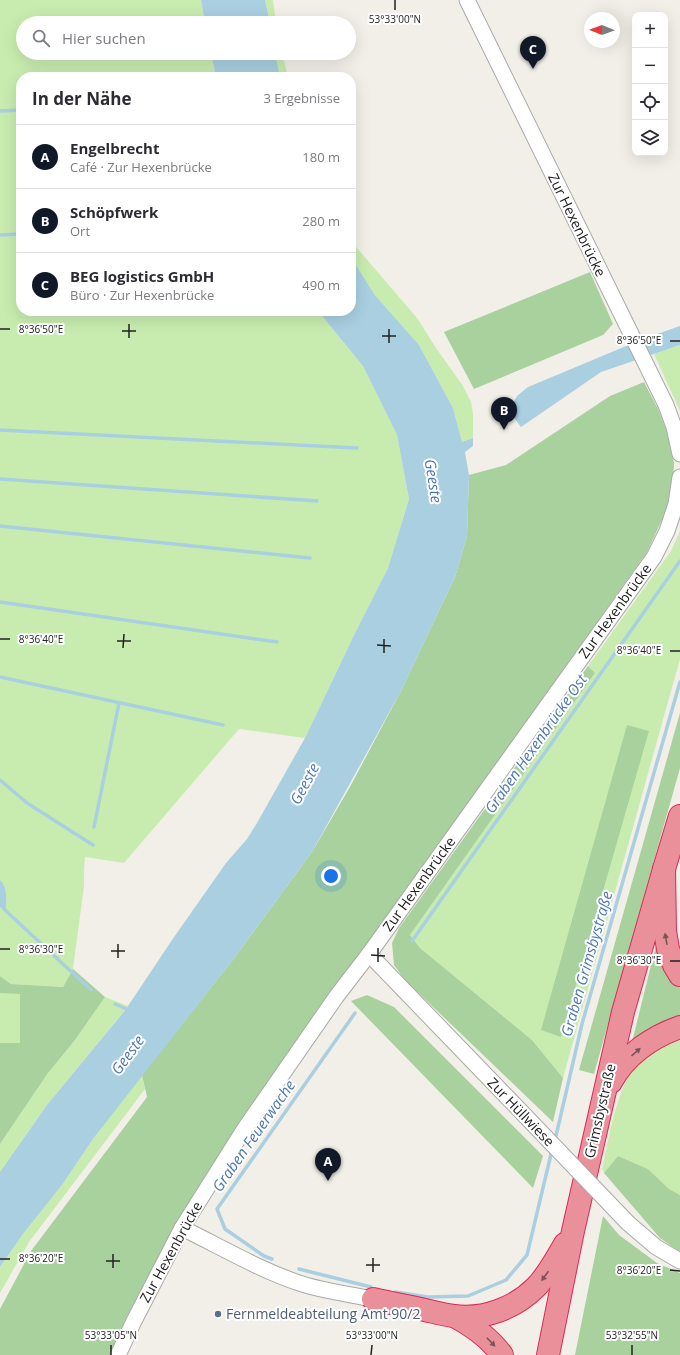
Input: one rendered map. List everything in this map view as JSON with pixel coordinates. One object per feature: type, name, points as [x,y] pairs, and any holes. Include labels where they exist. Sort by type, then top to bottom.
[{"type":"highway","name":"Grimsbystraße","points":[[548,1355],[573,1231],[623,1012],[680,816]]},
{"type":"highway","points":[[664,869],[665,931],[668,949],[674,965],[680,975]]},
{"type":"highway","points":[[604,1094],[613,1078],[637,1050],[652,1039],[680,1027]]},
{"type":"highway","points":[[373,1299],[454,1316],[469,1316],[491,1313],[512,1305],[525,1297],[536,1287],[546,1276],[573,1231]]},
{"type":"highway","points":[[454,1316],[468,1323],[480,1332],[492,1342],[502,1355]]},
{"type":"street","name":"Zur Hexenbrücke","points":[[467,0],[666,404],[674,427],[680,454]]},
{"type":"street","name":"Zur Hexenbrücke","points":[[118,1355],[182,1228],[245,1128],[336,997],[369,954],[654,557],[667,531],[676,504],[680,477]]},
{"type":"street","name":"Zur Hüllwiese","points":[[369,954],[628,1223],[656,1247],[680,1261]]},
{"type":"street","points":[[182,1228],[252,1264],[285,1278],[320,1288],[373,1299]]},
{"type":"green space","points":[[0,0],[201,0],[204,16],[16,16],[16,60],[212,60],[215,72],[16,72],[16,316],[322,316],[363,366],[397,435],[409,499],[388,568],[305,738],[239,729],[124,863],[85,857],[84,886],[73,969],[63,987],[11,984],[0,976]]},
{"type":"green space","points":[[265,0],[273,0],[275,16],[268,16]]},
{"type":"green space","points":[[276,60],[284,60],[287,72],[279,72]]},
{"type":"green space","points":[[356,247],[417,318],[463,386],[471,402],[473,414],[473,438],[462,442],[453,408],[419,345],[374,294],[356,265]]},
{"type":"green space","points":[[590,272],[613,324],[603,335],[474,389],[444,332]]},
{"type":"green space","points":[[680,345],[680,411],[654,354]]},
{"type":"green space","points":[[644,382],[658,409],[667,432],[674,463],[673,496],[647,552],[240,1123],[112,1355],[0,1355],[0,1309],[31,1251],[147,1097],[142,1075],[235,957],[312,852],[351,785],[401,691],[455,577],[467,536],[469,475],[506,465],[610,396]]},
{"type":"green space","points":[[680,531],[680,659],[563,1078],[532,1040],[420,948],[410,935],[595,673],[588,666],[671,551]]},
{"type":"green space","points":[[588,666],[595,673],[410,935],[420,948],[532,1040],[563,1078],[553,1122],[405,980],[394,965],[392,943],[399,928]]},
{"type":"green space","points":[[680,713],[680,768],[594,1074],[579,1070]]},
{"type":"green space","points":[[627,725],[649,731],[561,1037],[541,1030]]},
{"type":"green space","points":[[659,933],[674,977],[680,988],[680,1021],[629,1054]]},
{"type":"green space","points":[[73,969],[105,997],[75,1040],[48,1073],[0,1144],[0,1043],[20,1043],[20,994],[0,993],[0,976],[11,984],[63,987]]},
{"type":"green space","points":[[0,993],[20,993],[20,1043],[0,1043]]},
{"type":"green space","points":[[367,995],[394,1007],[543,1156],[533,1188],[351,1001]]},
{"type":"green space","points":[[105,997],[128,1006],[47,1105],[0,1172],[0,1144],[48,1073],[75,1040]]},
{"type":"green space","points":[[680,1033],[680,1195],[669,1189],[648,1169],[618,1156],[604,1173],[602,1169],[618,1101],[632,1070],[642,1057],[655,1045]]},
{"type":"green space","points":[[142,1075],[145,1089],[29,1242],[0,1293],[0,1267],[23,1234],[62,1185],[93,1139]]},
{"type":"green space","points":[[618,1156],[648,1169],[669,1189],[680,1195],[680,1252],[660,1238],[604,1173]]},
{"type":"green space","points":[[603,1216],[619,1235],[657,1263],[680,1273],[680,1355],[575,1355]]},
{"type":"water","points":[[201,0],[265,0],[268,16],[204,16]]},
{"type":"water","points":[[212,60],[276,60],[279,72],[215,72]]},
{"type":"water","name":"Geeste","points":[[356,265],[374,294],[419,345],[453,408],[462,442],[473,438],[473,446],[465,452],[469,475],[467,536],[455,577],[401,691],[312,852],[235,957],[93,1139],[62,1185],[23,1234],[0,1267],[0,1172],[47,1105],[126,1009],[226,863],[247,839],[305,738],[388,568],[409,499],[397,435],[363,366],[322,316],[356,316]]},
{"type":"water","points":[[680,326],[680,345],[601,372],[521,427],[509,411],[517,396],[528,387],[643,339]]},
{"type":"water","points":[[0,880],[3,883],[5,890],[6,911],[0,904]]},
{"type":"waterway","points":[[0,111],[16,110]]},
{"type":"waterway","points":[[0,235],[16,234]]},
{"type":"waterway","points":[[0,430],[357,448]]},
{"type":"waterway","points":[[0,479],[317,501]]},
{"type":"waterway","points":[[0,526],[310,558]]},
{"type":"waterway","name":"Graben Hexenbrücke Ost","points":[[412,941],[680,561]]},
{"type":"waterway","points":[[0,602],[277,642]]},
{"type":"waterway","points":[[0,677],[223,725]]},
{"type":"waterway","name":"Graben Grimsbystraße","points":[[555,1140],[582,1024],[680,682]]},
{"type":"waterway","points":[[94,827],[119,703]]},
{"type":"waterway","points":[[0,780],[27,803],[93,845]]},
{"type":"waterway","points":[[0,904],[91,990]]},
{"type":"waterway","points":[[115,1004],[131,1011]]},
{"type":"waterway","name":"Graben Feuerwache","points":[[272,1259],[264,1256],[225,1229],[217,1209],[355,1013]]},
{"type":"waterway","name":"Graben Feuerwache","points":[[395,1292],[428,1297],[468,1296],[506,1280],[527,1255],[552,1150]]},
{"type":"waterway","name":"Graben Feuerwache","points":[[299,1269],[371,1287]]},
{"type":"place","name":"BEG logistics GmbH","points":[[533,69]]},
{"type":"place","name":"Schöpfwerk","points":[[504,430]]},
{"type":"place","name":"Engelbrecht","points":[[328,1181]]},
{"type":"place","name":"Fernmeldeabteilung Amt 90/2","points":[[218,1314]]}]
